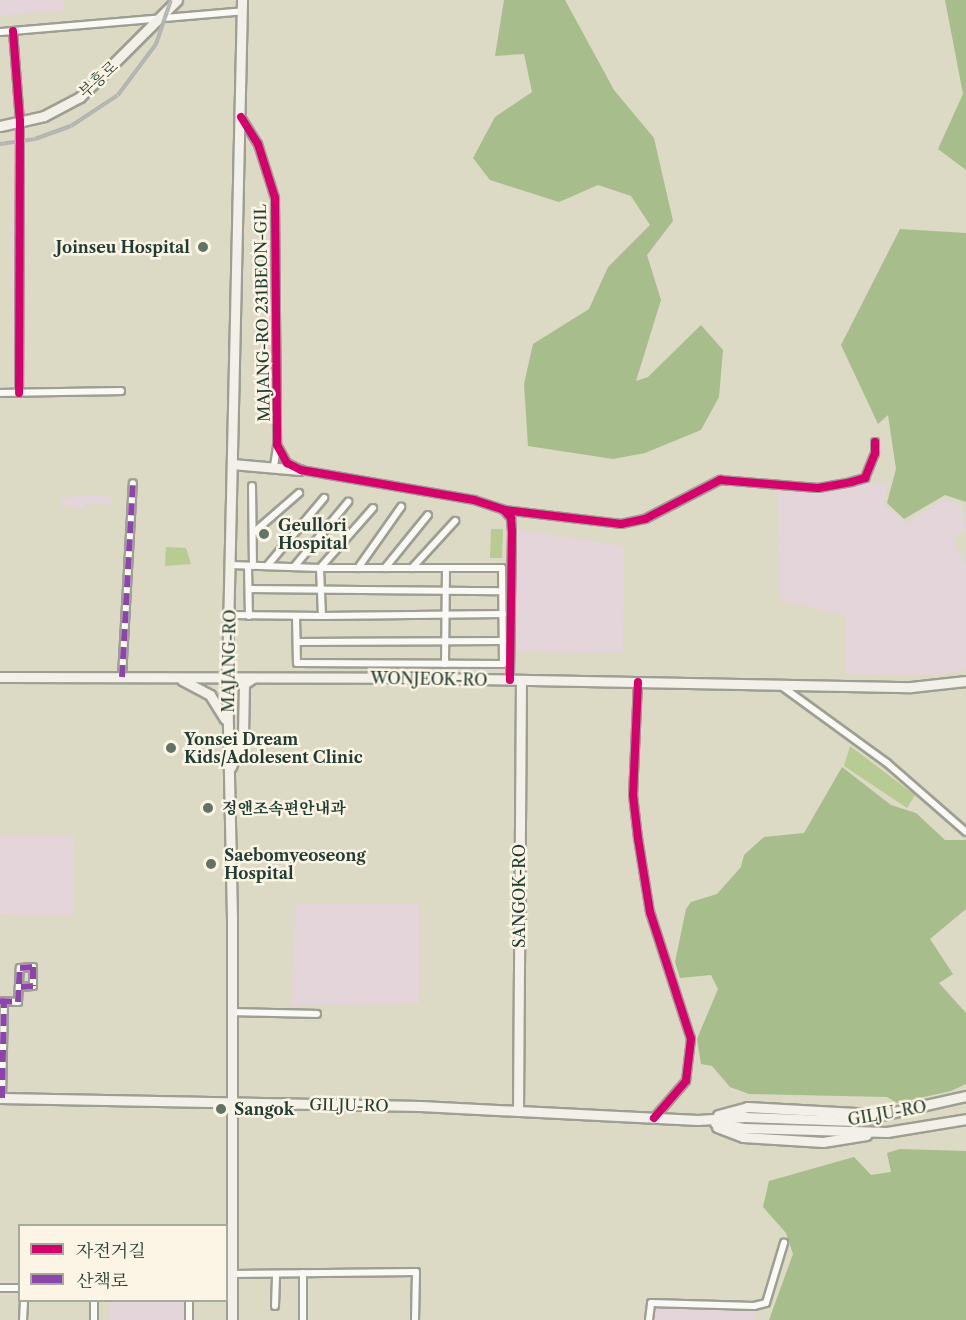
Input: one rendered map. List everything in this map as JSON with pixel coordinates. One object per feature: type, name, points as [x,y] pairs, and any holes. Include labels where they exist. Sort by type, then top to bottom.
[{"type":"main road","name":"MAJANG-RO","points":[[232,1320],[229,1290],[232,1274],[232,1012],[227,678],[242,0]]},
{"type":"main road","name":"부흥로","points":[[0,126],[44,116],[80,97],[176,1]]},
{"type":"main road","points":[[232,464],[300,470]]},
{"type":"main road","name":"WONJEOK-RO","points":[[0,677],[521,680],[910,687],[966,681]]},
{"type":"main road","points":[[177,678],[210,695],[220,706],[228,729]]},
{"type":"main road","points":[[230,771],[243,735],[244,684],[253,678]]},
{"type":"main road","name":"SANGOK-RO","points":[[519,1111],[521,680]]},
{"type":"main road","name":"GILJU-RO","points":[[1,1098],[519,1111],[698,1120],[747,1107],[889,1115],[966,1095]]},
{"type":"main road","name":"GILJU-RO","points":[[698,1120],[743,1137],[823,1142],[966,1119]]},
{"type":"street","points":[[0,32],[243,11]]},
{"type":"street","points":[[13,31],[20,122],[19,393]]},
{"type":"street","name":"MAJANG-RO 231BEON-GIL","points":[[241,117],[258,144],[275,198],[277,445],[287,463],[300,470]]},
{"type":"street","points":[[0,393],[121,391]]},
{"type":"street","points":[[504,510],[621,524],[645,519],[720,480],[818,488],[851,482],[865,478],[875,453],[875,442]]},
{"type":"street","points":[[274,466],[277,445]]},
{"type":"street","points":[[300,470],[495,505],[504,510],[511,518],[512,531],[510,680]]},
{"type":"street","points":[[122,677],[133,483]]},
{"type":"street","points":[[249,616],[253,533],[252,486]]},
{"type":"street","points":[[253,533],[299,493]]},
{"type":"street","points":[[267,566],[324,498]]},
{"type":"street","points":[[294,567],[348,502]]},
{"type":"street","points":[[358,568],[401,507]]},
{"type":"street","points":[[322,616],[320,568],[373,508]]},
{"type":"street","points":[[385,568],[428,515]]},
{"type":"street","points":[[412,568],[455,520]]},
{"type":"street","points":[[230,565],[320,568],[502,568],[503,664],[297,663],[296,616]]},
{"type":"street","points":[[445,664],[446,568]]},
{"type":"street","points":[[249,589],[502,591]]},
{"type":"street","points":[[229,615],[503,614]]},
{"type":"street","points":[[297,642],[503,641]]},
{"type":"street","points":[[639,682],[633,795],[650,912],[691,1039],[686,1081],[654,1118]]},
{"type":"street","points":[[779,684],[887,763],[966,832]]},
{"type":"street","points":[[1,1098],[2,1002],[18,1002],[20,987]]},
{"type":"street","points":[[232,1012],[317,1014]]},
{"type":"street","points":[[649,1320],[651,1303],[754,1306],[766,1303],[784,1243]]},
{"type":"street","points":[[232,1274],[416,1272],[415,1320]]},
{"type":"street","points":[[275,1306],[276,1274]]},
{"type":"street","points":[[303,1274],[303,1320]]},
{"type":"street","points":[[0,1288],[18,1288]]},
{"type":"street","points":[[23,1320],[24,1302]]},
{"type":"street","points":[[94,1302],[94,1320]]},
{"type":"street","points":[[189,1302],[189,1320]]},
{"type":"shaded area","points":[[0,0],[63,0],[64,10],[0,16]]},
{"type":"shaded area","points":[[887,483],[884,505],[908,524],[943,499],[961,505],[966,528],[953,541],[966,564],[966,670],[939,675],[846,674],[846,616],[780,600],[778,491]]},
{"type":"shaded area","points":[[87,495],[112,497],[111,505],[84,503],[85,509],[62,506],[61,498]]},
{"type":"shaded area","points":[[517,529],[624,546],[623,653],[517,652]]},
{"type":"shaded area","points":[[0,835],[74,836],[73,917],[0,914]]},
{"type":"shaded area","points":[[296,904],[419,904],[419,1004],[291,1005]]},
{"type":"shaded area","points":[[109,1302],[185,1302],[185,1320],[110,1320]]},
{"type":"shaded area","points":[[657,1308],[734,1310],[756,1313],[753,1320],[653,1320]]},
{"type":"green space","points":[[504,0],[565,0],[614,90],[654,138],[673,221],[647,255],[661,300],[636,381],[648,377],[701,325],[723,350],[719,397],[701,430],[645,453],[613,459],[528,446],[524,384],[533,344],[589,309],[608,267],[650,225],[631,196],[598,185],[559,202],[490,180],[473,158],[495,117],[532,92],[524,54],[495,56]]},
{"type":"green space","points":[[945,0],[966,0],[966,170],[938,149],[963,94]]},
{"type":"green space","points":[[900,229],[966,233],[966,502],[945,495],[904,519],[887,503],[896,469],[888,415],[878,424],[841,345]]},
{"type":"green space","points":[[491,529],[503,529],[502,558],[490,558]]},
{"type":"green space","points":[[166,547],[186,548],[191,564],[165,566]]},
{"type":"green space","points":[[850,746],[915,795],[907,808],[844,766]]},
{"type":"green space","points":[[842,767],[891,805],[916,813],[945,840],[966,840],[966,909],[930,939],[953,974],[939,983],[966,1013],[966,1084],[951,1091],[897,1103],[887,1097],[749,1094],[730,1087],[712,1066],[701,1064],[697,1039],[718,989],[711,975],[680,978],[675,962],[686,909],[691,902],[717,894],[741,867],[744,855],[764,837],[804,833]]},
{"type":"green space","points":[[900,1149],[966,1151],[966,1320],[769,1320],[793,1254],[786,1233],[763,1207],[769,1181],[854,1157],[871,1175],[891,1172],[887,1153]]},
{"type":"railway","points":[[0,144],[35,139],[71,126],[118,95],[156,44],[171,0]]},
{"type":"marked path","points":[[122,677],[133,483]]},
{"type":"marked path","points":[[0,1001],[18,1002],[20,968],[33,967],[33,986],[20,987]]},
{"type":"marked path","points":[[2,1098],[4,1002]]},
{"type":"cycle path","points":[[13,31],[20,121],[19,393]]},
{"type":"cycle path","points":[[241,117],[258,144],[275,198],[277,445],[287,463],[301,470],[474,500],[504,510],[511,518],[512,531],[510,680]]},
{"type":"cycle path","points":[[504,510],[621,524],[645,519],[720,480],[818,488],[851,482],[865,478],[875,453],[875,442]]},
{"type":"cycle path","points":[[638,682],[633,795],[638,838],[650,912],[691,1039],[686,1081],[654,1118]]},
{"type":"place","name":"Joinseu Hospital","points":[[203,247]]},
{"type":"place","name":"Geullori Hospital","points":[[264,534]]},
{"type":"place","name":"Yonsei Dream Kids/Adolesent Clinic","points":[[171,748]]},
{"type":"place","name":"정앤조속편안내과","points":[[208,808]]},
{"type":"place","name":"Saebomyeoseong Hospital","points":[[211,864]]},
{"type":"place","name":"Sangok","points":[[221,1109]]}]
